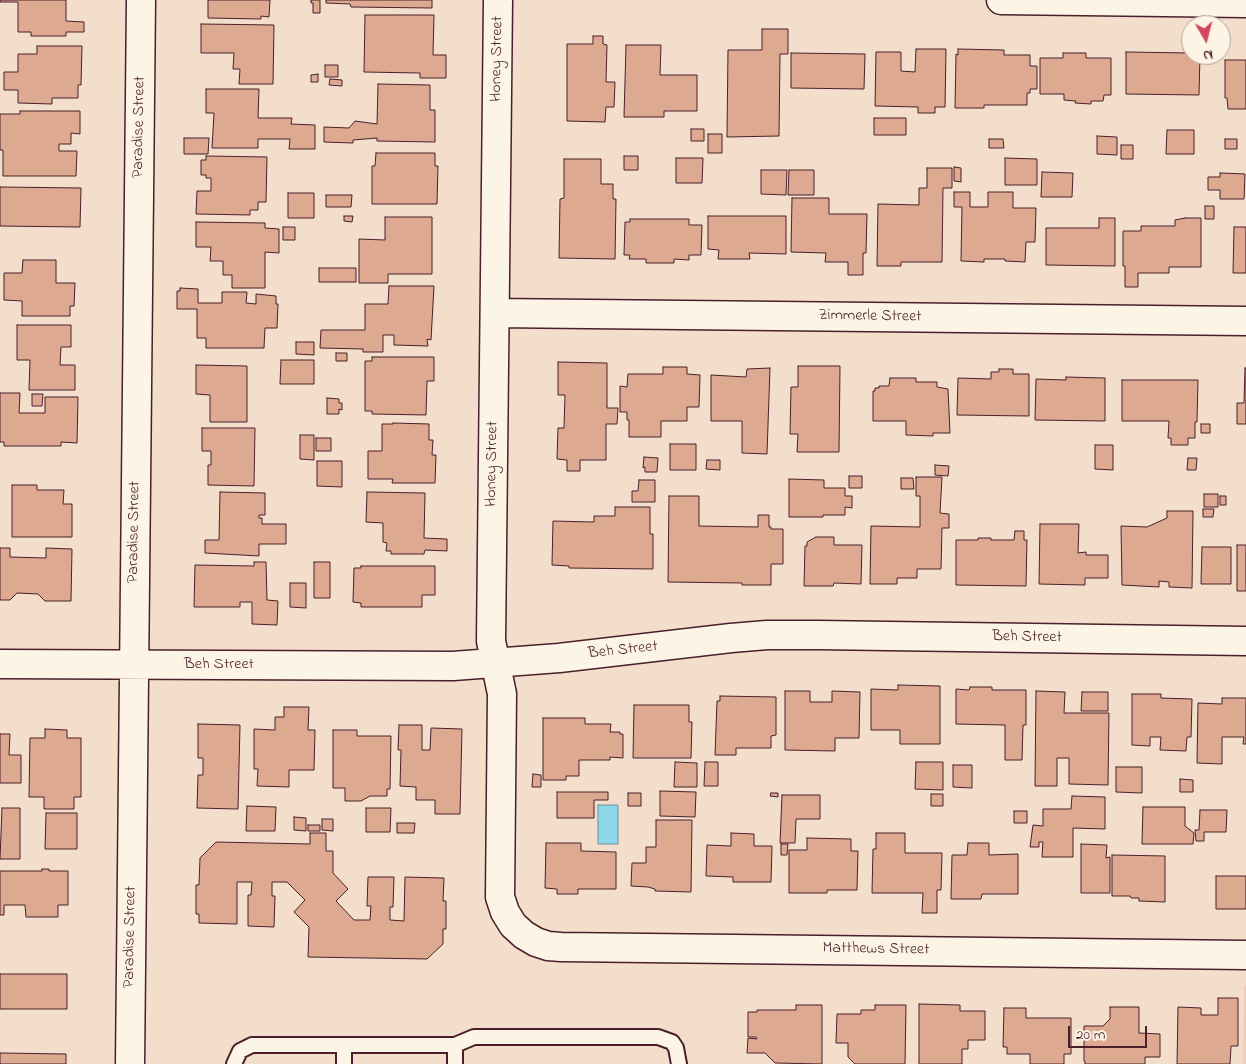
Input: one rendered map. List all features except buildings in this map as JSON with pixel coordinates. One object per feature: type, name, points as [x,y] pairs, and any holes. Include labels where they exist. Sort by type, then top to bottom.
[{"type":"street","name":"Paradise Street","points":[[130,1064],[141,0]]},
{"type":"street","name":"Honey Street","points":[[498,0],[491,641],[502,694],[500,897],[505,912],[513,925]]},
{"type":"street","points":[[1001,0],[1246,3]]},
{"type":"street","name":"Zimmerle Street","points":[[495,313],[1246,321]]},
{"type":"street","name":"Beh Street","points":[[0,664],[409,666],[495,664],[767,636],[817,635],[1246,641]]},
{"type":"street","name":"Matthews Street","points":[[513,925],[524,935],[536,942],[548,946],[561,947],[1246,954]]},
{"type":"lane","points":[[234,1064],[240,1051],[252,1045],[455,1045],[474,1037],[658,1037],[672,1042],[676,1048],[679,1064]]},
{"type":"lane","points":[[344,1045],[344,1064]]},
{"type":"lane","points":[[455,1045],[455,1064]]},
{"type":"shaded area","points":[[1244,985],[1246,985],[1246,1064],[1243,1064]]},
{"type":"water","points":[[598,805],[618,805],[618,844],[598,844]]}]
